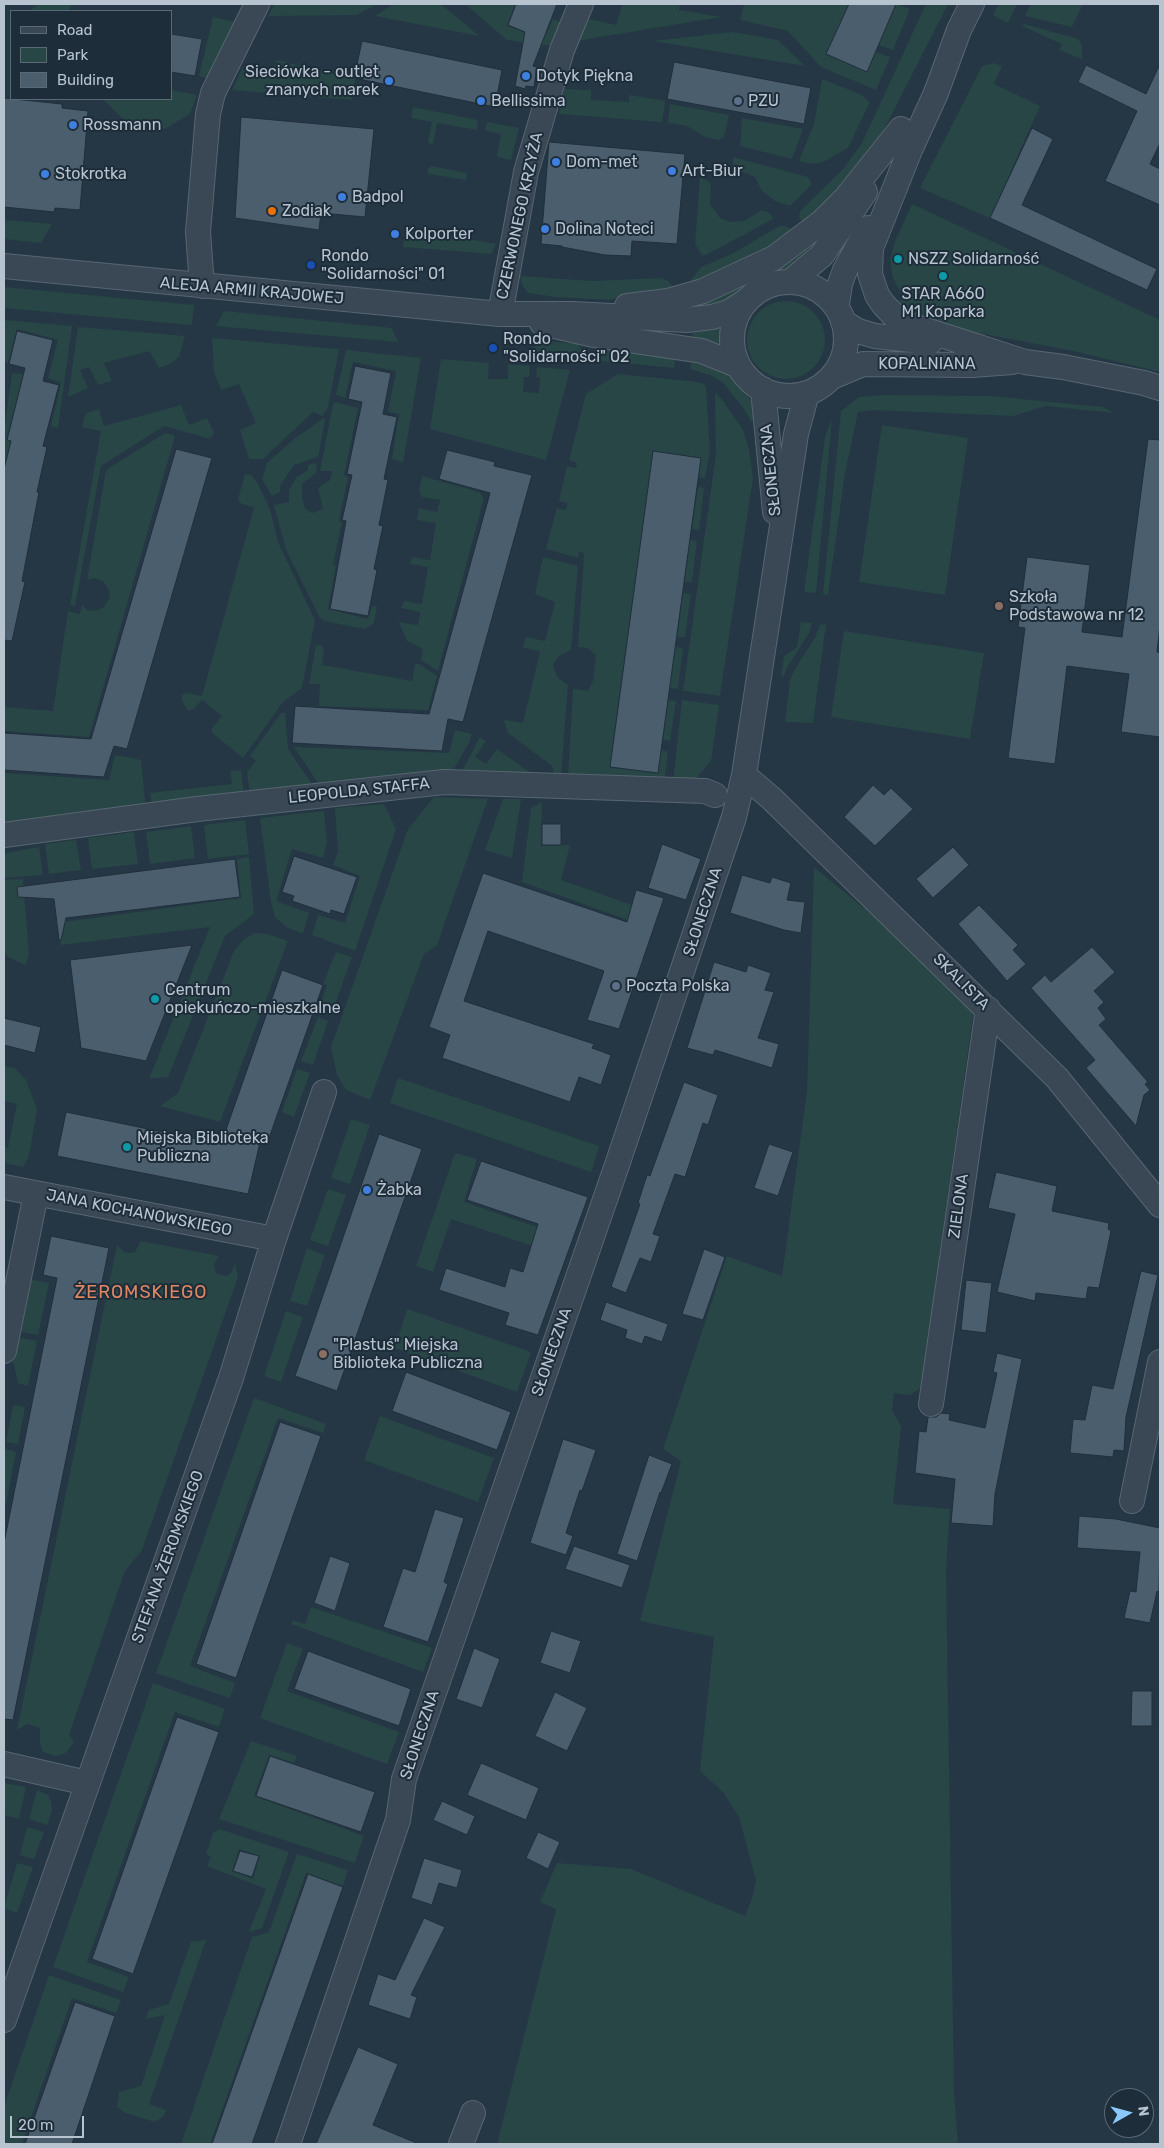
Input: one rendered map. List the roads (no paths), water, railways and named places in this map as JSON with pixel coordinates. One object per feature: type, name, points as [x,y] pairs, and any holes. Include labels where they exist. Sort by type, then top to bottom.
[{"type":"street","points":[[202,286],[198,232],[206,125],[211,99],[257,4]]},
{"type":"street","name":"CZERWONEGO KRZYŻA","points":[[500,314],[526,172],[562,50],[581,4]]},
{"type":"street","name":"ALEJA ARMII KRAJOWEJ","points":[[791,281],[822,255],[906,139],[936,93],[959,30],[972,4]]},
{"type":"street","name":"ALEJA ARMII KRAJOWEJ","points":[[573,314],[668,301],[686,296],[725,282],[774,258],[823,221],[906,139]]},
{"type":"street","name":"ALEJA ARMII KRAJOWEJ","points":[[840,313],[840,284],[845,270],[906,139]]},
{"type":"street","name":"ALEJA ARMII KRAJOWEJ","points":[[906,139],[871,248],[870,274],[877,295],[891,315],[900,322],[979,347]]},
{"type":"street","name":"ALEJA ARMII KRAJOWEJ","points":[[4,266],[500,314],[573,314],[687,320],[721,314],[746,301]]},
{"type":"street","points":[[791,281],[818,289],[840,313],[846,338],[842,360],[832,377],[820,388],[807,393],[785,396],[763,389],[748,378],[739,366],[732,343],[734,324],[738,312],[746,301],[768,286],[791,281]]},
{"type":"street","name":"KOPALNIANA","points":[[840,313],[858,331],[876,336],[979,347],[1025,362],[1099,374],[1160,388]]},
{"type":"street","name":"ALEJA ARMII KRAJOWEJ","points":[[500,314],[594,335],[702,350],[739,366]]},
{"type":"street","name":"KOPALNIANA","points":[[832,377],[863,364],[972,365],[1025,362]]},
{"type":"street","name":"SŁONECZNA","points":[[763,389],[779,550]]},
{"type":"street","name":"SŁONECZNA","points":[[288,2144],[398,1820],[404,1779],[734,817],[744,775],[797,426],[807,393]]},
{"type":"street","name":"SKALISTA","points":[[744,775],[780,806],[1057,1078],[1160,1205]]},
{"type":"street","name":"LEOPOLDA STAFFA","points":[[4,835],[197,809],[444,782],[705,791],[715,795]]},
{"type":"street","name":"ZIELONA","points":[[931,1404],[988,1009]]},
{"type":"street","name":"STEFANA ŻEROMSKIEGO","points":[[4,2020],[231,1378],[274,1239],[324,1092]]},
{"type":"street","name":"JANA KOCHANOWSKIEGO","points":[[4,1187],[274,1239]]},
{"type":"street","points":[[4,1351],[36,1194]]},
{"type":"street","points":[[1132,1502],[1160,1362]]},
{"type":"street","points":[[4,1764],[87,1783]]},
{"type":"street","points":[[461,2144],[473,2113]]},
{"type":"place","name":"Dotyk Piękna","points":[[526,76]]},
{"type":"place","name":"Sieciówka - outlet znanych marek","points":[[389,81]]},
{"type":"place","name":"Bellissima","points":[[481,101]]},
{"type":"place","name":"PZU","points":[[738,101]]},
{"type":"place","name":"Rossmann","points":[[73,125]]},
{"type":"place","name":"Dom-met","points":[[556,162]]},
{"type":"place","name":"Art-Biur","points":[[672,171]]},
{"type":"place","name":"Stokrotka","points":[[45,174]]},
{"type":"place","name":"Badpol","points":[[342,197]]},
{"type":"place","name":"Zodiak","points":[[272,211]]},
{"type":"place","name":"Dolina Noteci","points":[[545,229]]},
{"type":"place","name":"Kolporter","points":[[395,234]]},
{"type":"place","name":"NSZZ Solidarność","points":[[898,259]]},
{"type":"place","name":"Rondo \"Solidarności\" 01","points":[[311,265]]},
{"type":"place","name":"STAR A660 M1 Koparka","points":[[943,276]]},
{"type":"place","name":"Rondo \"Solidarności\" 02","points":[[493,348]]},
{"type":"place","name":"Szkoła Podstawowa nr 12","points":[[999,606]]},
{"type":"place","name":"Poczta Polska","points":[[616,986]]},
{"type":"place","name":"Centrum opiekuńczo-mieszkalne","points":[[155,999]]},
{"type":"place","name":"Miejska Biblioteka Publiczna","points":[[127,1147]]},
{"type":"place","name":"Żabka","points":[[367,1190]]},
{"type":"place","name":"\"Plastuś\" Miejska Biblioteka Publiczna","points":[[323,1354]]},
{"type":"district","name":"ŻEROMSKIEGO","points":[[141,1293]]}]
